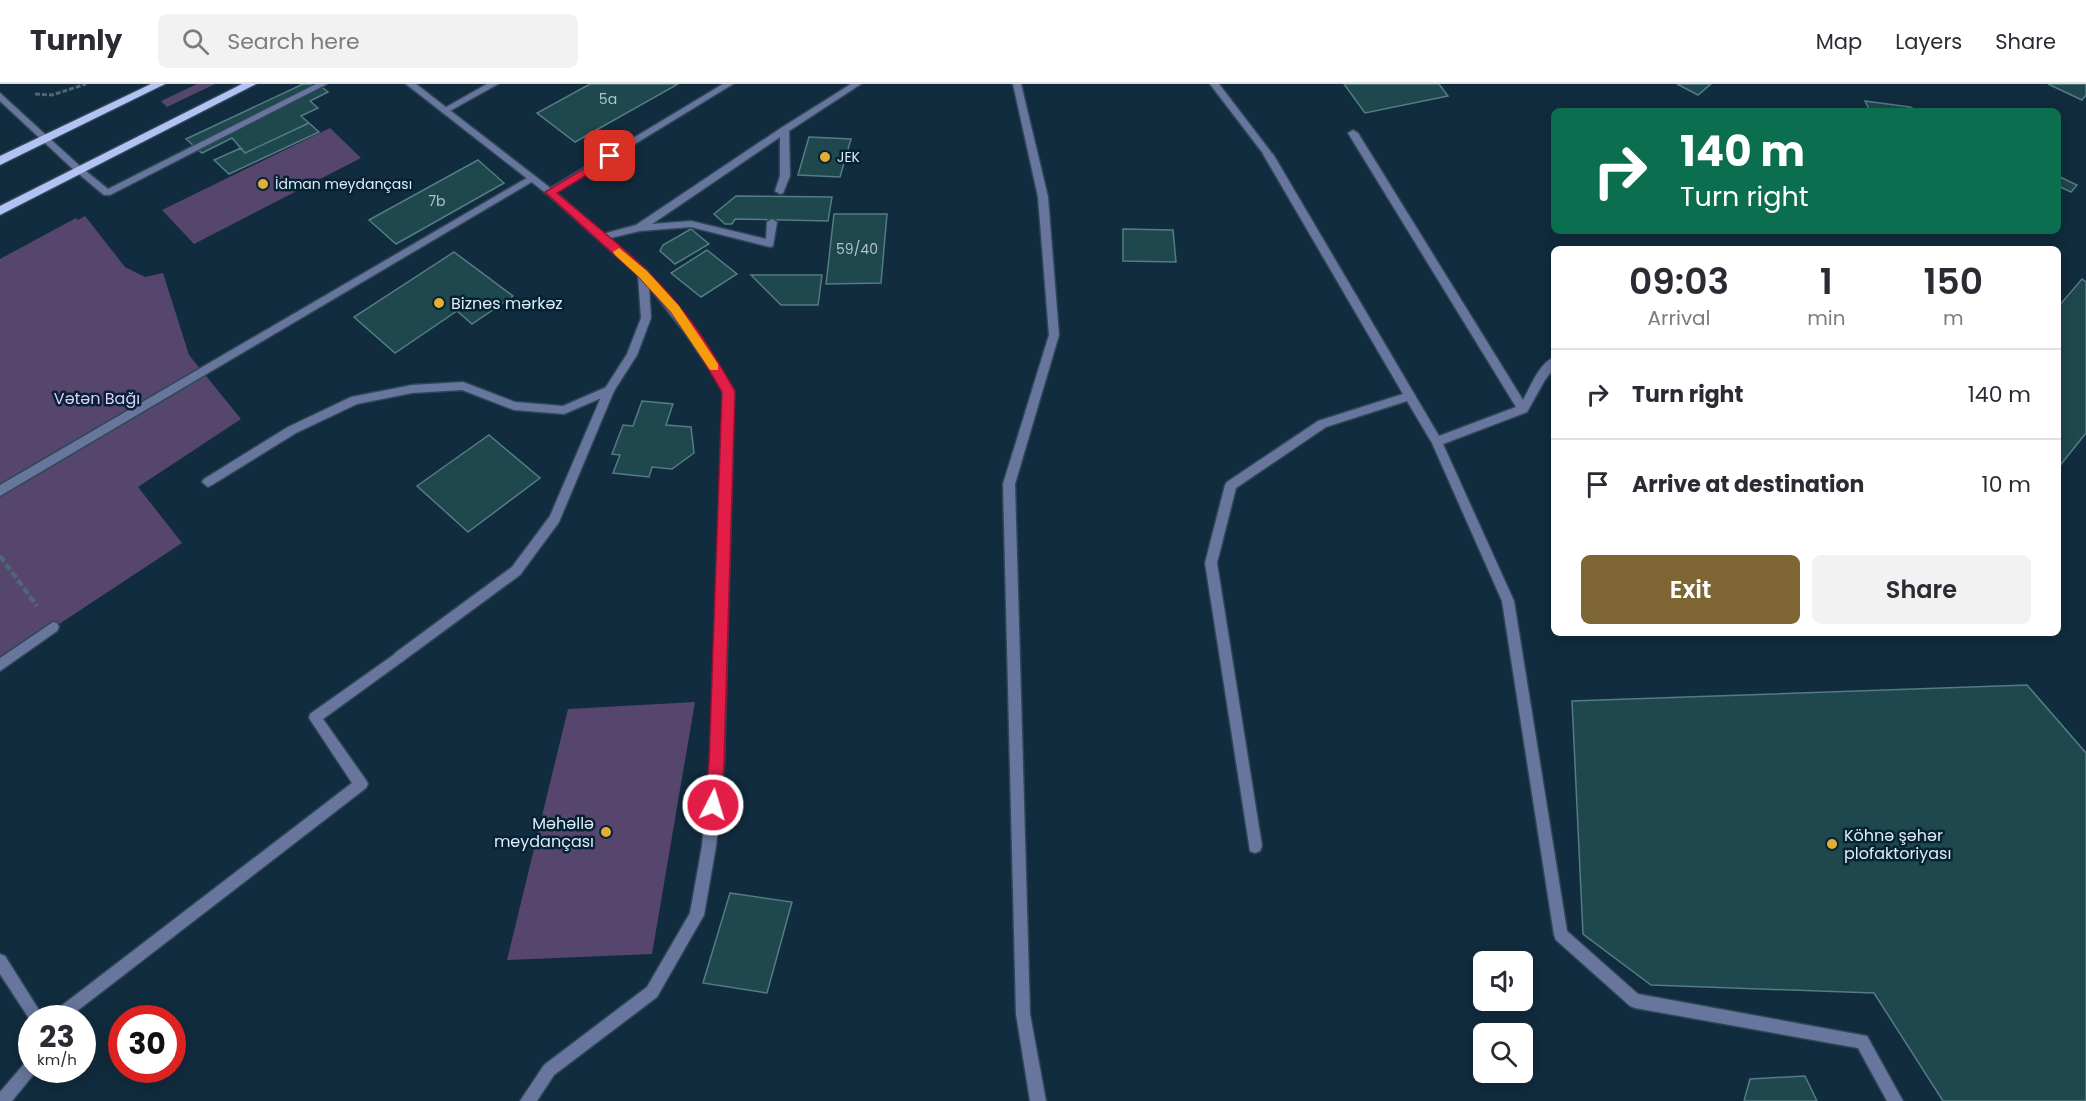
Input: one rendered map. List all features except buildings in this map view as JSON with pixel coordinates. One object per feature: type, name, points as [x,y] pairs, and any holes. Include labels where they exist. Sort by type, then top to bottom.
[{"type":"main road","points":[[0,161],[160,84]]},
{"type":"main road","points":[[0,211],[251,84]]},
{"type":"street","points":[[0,96],[44,139],[107,193],[323,84]]},
{"type":"street","points":[[410,84],[550,192],[643,274],[675,309],[703,347],[729,391],[717,763],[709,846],[697,915],[652,992],[549,1070],[528,1101]]},
{"type":"street","points":[[445,110],[494,84]]},
{"type":"street","points":[[550,192],[729,84]]},
{"type":"street","points":[[639,228],[784,130],[857,84]]},
{"type":"street","points":[[1017,84],[1043,197],[1054,336],[1009,484],[1023,1014],[1038,1101]]},
{"type":"street","points":[[1215,84],[1268,154],[1437,442],[1509,601],[1561,935],[1635,1001],[1862,1041],[1895,1101]]},
{"type":"street","points":[[780,191],[784,176],[784,130]]},
{"type":"street","points":[[1353,133],[1523,409]]},
{"type":"street","points":[[0,491],[532,178]]},
{"type":"street","points":[[602,237],[639,228],[691,224],[770,244],[772,222]]},
{"type":"street","points":[[74,1005],[361,784],[315,717],[516,572],[555,519],[609,390],[632,355],[646,318],[643,274]]},
{"type":"street","points":[[1437,442],[1523,409],[1541,376],[1551,364]]},
{"type":"street","points":[[208,482],[292,430],[355,400],[412,389],[463,386],[514,406],[564,410],[609,390]]},
{"type":"street","points":[[1255,846],[1210,563],[1231,485],[1322,424],[1409,396]]},
{"type":"street","points":[[0,664],[53,627]]},
{"type":"street","points":[[0,961],[29,1005]]},
{"type":"street","points":[[2,1101],[18,1082]]},
{"type":"path","points":[[35,94],[52,95],[86,84]]},
{"type":"path","points":[[0,556],[53,627]]},
{"type":"green space","points":[[197,84],[215,84],[167,107],[161,101]]},
{"type":"green space","name":"İdman meydançası","points":[[330,128],[361,158],[194,244],[162,210]]},
{"type":"green space","name":"Vətən Bağı","points":[[85,216],[125,267],[145,277],[163,273],[189,355],[241,419],[138,487],[182,543],[0,663],[0,259],[76,218],[78,220]]},
{"type":"green space","name":"Məhəllə meydançası","points":[[695,702],[652,954],[507,960],[568,709]]},
{"type":"slow traffic","points":[[619,252],[675,309],[703,347],[714,367]]},
{"type":"place","name":"JEK","points":[[825,157]]},
{"type":"place","name":"İdman meydançası","points":[[263,184]]},
{"type":"place","name":"Biznes mərkəz","points":[[439,303]]},
{"type":"place","name":"Məhəllə meydançası","points":[[606,832]]},
{"type":"place","name":"Köhnə şəhər plofaktoriyası","points":[[1832,844]]},
{"type":"route","points":[[610,156],[550,192],[643,274],[675,309],[703,347],[729,391],[717,763],[713,805]]}]
